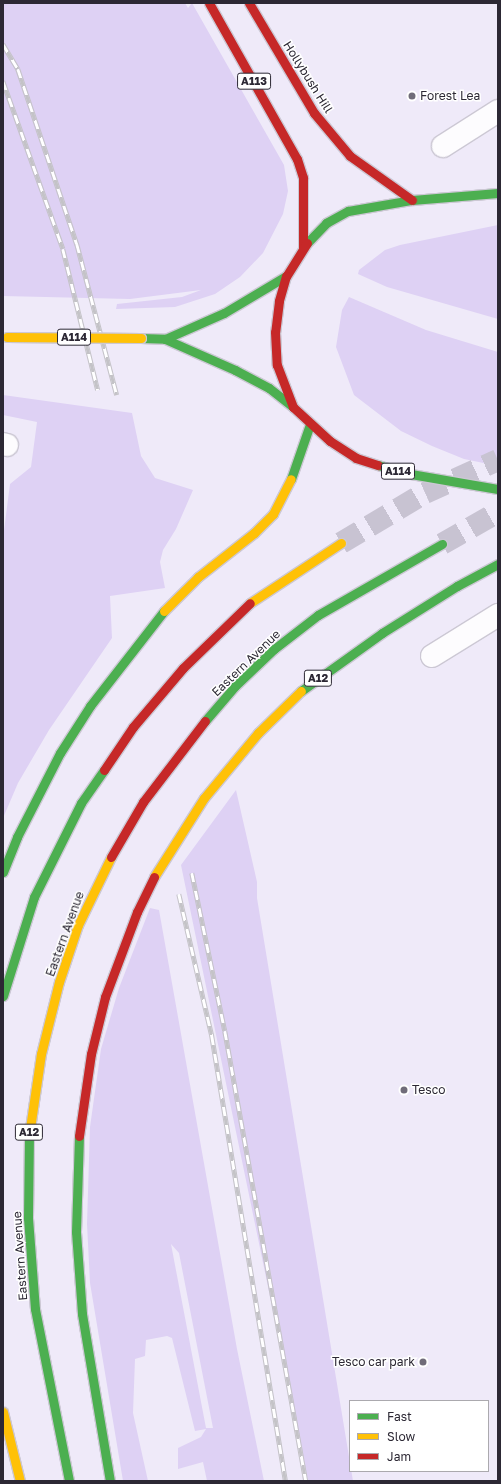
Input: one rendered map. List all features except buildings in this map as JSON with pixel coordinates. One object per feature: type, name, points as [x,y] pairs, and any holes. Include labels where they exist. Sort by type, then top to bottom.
[{"type":"main road","name":"A113","points":[[209,3],[298,159],[302,178],[303,247]]},
{"type":"main road","name":"Hollybush Hill","points":[[249,3],[314,113],[350,156],[412,200]]},
{"type":"main road","name":"A114","points":[[293,407],[277,365],[275,332],[279,301],[286,276],[303,247],[326,223],[348,211],[412,200],[498,193]]},
{"type":"main road","name":"A114","points":[[165,339],[224,313],[286,276]]},
{"type":"main road","name":"A114","points":[[5,337],[165,339],[269,388],[293,407],[310,424],[356,458],[405,473],[498,489]]},
{"type":"main road","points":[[3,872],[17,837],[60,753],[90,706],[167,608],[198,577],[254,533],[273,514],[295,471],[310,424]]},
{"type":"main road","points":[[3,996],[34,897],[58,847],[81,804],[133,727],[183,668],[241,610],[284,579],[341,543]]},
{"type":"main road","name":"Eastern Avenue","points":[[69,1481],[35,1309],[28,1218],[29,1132],[41,1054],[59,982],[78,925],[99,877],[143,802],[194,734],[235,686],[274,649],[318,615],[442,544]]},
{"type":"main road","name":"A12","points":[[110,1481],[82,1314],[76,1232],[79,1132],[92,1054],[105,997],[137,912],[155,876],[204,798],[258,733],[296,694],[382,633],[457,586],[498,564]]},
{"type":"main road","points":[[3,1412],[20,1481]]},
{"type":"street","points":[[443,146],[498,111]]},
{"type":"street","points":[[432,656],[498,615]]},
{"type":"shaded area","points":[[3,3],[185,3],[188,8],[192,3],[284,165],[288,191],[283,214],[263,253],[240,277],[215,294],[175,307],[116,309],[117,304],[182,297],[201,290],[130,299],[3,296]]},
{"type":"shaded area","points":[[498,225],[498,319],[387,287],[358,274],[359,270],[385,250],[400,245]]},
{"type":"shaded area","points":[[349,297],[426,330],[498,352],[498,466],[464,459],[401,431],[354,395],[336,347],[342,310]]},
{"type":"shaded area","points":[[3,395],[132,413],[141,456],[155,478],[193,490],[176,529],[163,550],[160,562],[165,588],[110,596],[112,638],[49,730],[18,783],[3,818],[3,538],[10,484],[31,467],[37,422],[3,415]]},
{"type":"shaded area","points":[[236,790],[257,882],[257,898],[349,1457],[349,1472],[352,1472],[353,1481],[308,1481],[181,865]]},
{"type":"shaded area","points":[[150,908],[159,910],[237,1349],[264,1481],[207,1481],[203,1462],[178,1469],[178,1448],[201,1437],[206,1429],[195,1431],[172,1338],[167,1336],[146,1340],[145,1356],[135,1359],[133,1413],[148,1481],[123,1481],[90,1283],[87,1224],[90,1127],[101,1049],[119,988]],"holes":[[[171,1244],[179,1253],[213,1428],[206,1428]]]},
{"type":"tunnel","points":[[341,543],[425,493],[498,460]]},
{"type":"tunnel","points":[[442,544],[498,512]]},
{"type":"railway","points":[[3,44],[18,69],[77,244],[117,395]]},
{"type":"railway","points":[[3,81],[63,249],[98,390]]},
{"type":"railway","points":[[192,873],[225,1031],[306,1481]]},
{"type":"railway","points":[[179,894],[212,1036],[286,1481]]},
{"type":"traffic: fast","points":[[307,243],[326,223],[348,211],[412,200],[498,193]]},
{"type":"traffic: fast","points":[[165,339],[224,313],[286,276]]},
{"type":"traffic: fast","points":[[141,338],[165,339],[235,370],[269,388],[292,406]]},
{"type":"traffic: fast","points":[[291,479],[310,424]]},
{"type":"traffic: fast","points":[[378,465],[405,473],[498,489]]},
{"type":"traffic: fast","points":[[205,721],[235,686],[274,649],[318,615],[442,544]]},
{"type":"traffic: fast","points":[[301,691],[382,633],[457,586],[498,564]]},
{"type":"traffic: fast","points":[[3,872],[17,837],[60,753],[90,706],[164,611]]},
{"type":"traffic: fast","points":[[3,996],[34,897],[81,803],[104,770]]},
{"type":"traffic: fast","points":[[29,1135],[28,1218],[35,1309],[69,1481]]},
{"type":"traffic: fast","points":[[79,1136],[76,1232],[82,1314],[110,1481]]},
{"type":"traffic: slow","points":[[7,337],[141,338]]},
{"type":"traffic: slow","points":[[164,611],[198,577],[254,533],[273,514],[291,479]]},
{"type":"traffic: slow","points":[[250,603],[341,543]]},
{"type":"traffic: slow","points":[[154,877],[204,798],[258,733],[301,691]]},
{"type":"traffic: slow","points":[[29,1135],[41,1054],[59,982],[78,925],[111,857]]},
{"type":"traffic: slow","points":[[3,1412],[20,1481]]},
{"type":"traffic: jam","points":[[209,3],[297,159],[303,178],[303,247]]},
{"type":"traffic: jam","points":[[249,3],[314,113],[350,156],[412,200]]},
{"type":"traffic: jam","points":[[307,243],[286,276],[279,301],[275,332],[277,365],[293,407],[330,441],[356,458],[378,465]]},
{"type":"traffic: jam","points":[[104,770],[133,727],[183,668],[250,603]]},
{"type":"traffic: jam","points":[[111,857],[143,802],[205,721]]},
{"type":"traffic: jam","points":[[79,1136],[91,1054],[105,997],[137,912],[154,877]]},
{"type":"place","name":"Forest Lea","points":[[412,96]]},
{"type":"place","name":"Tesco","points":[[404,1090]]},
{"type":"place","name":"Tesco car park","points":[[423,1362]]}]
